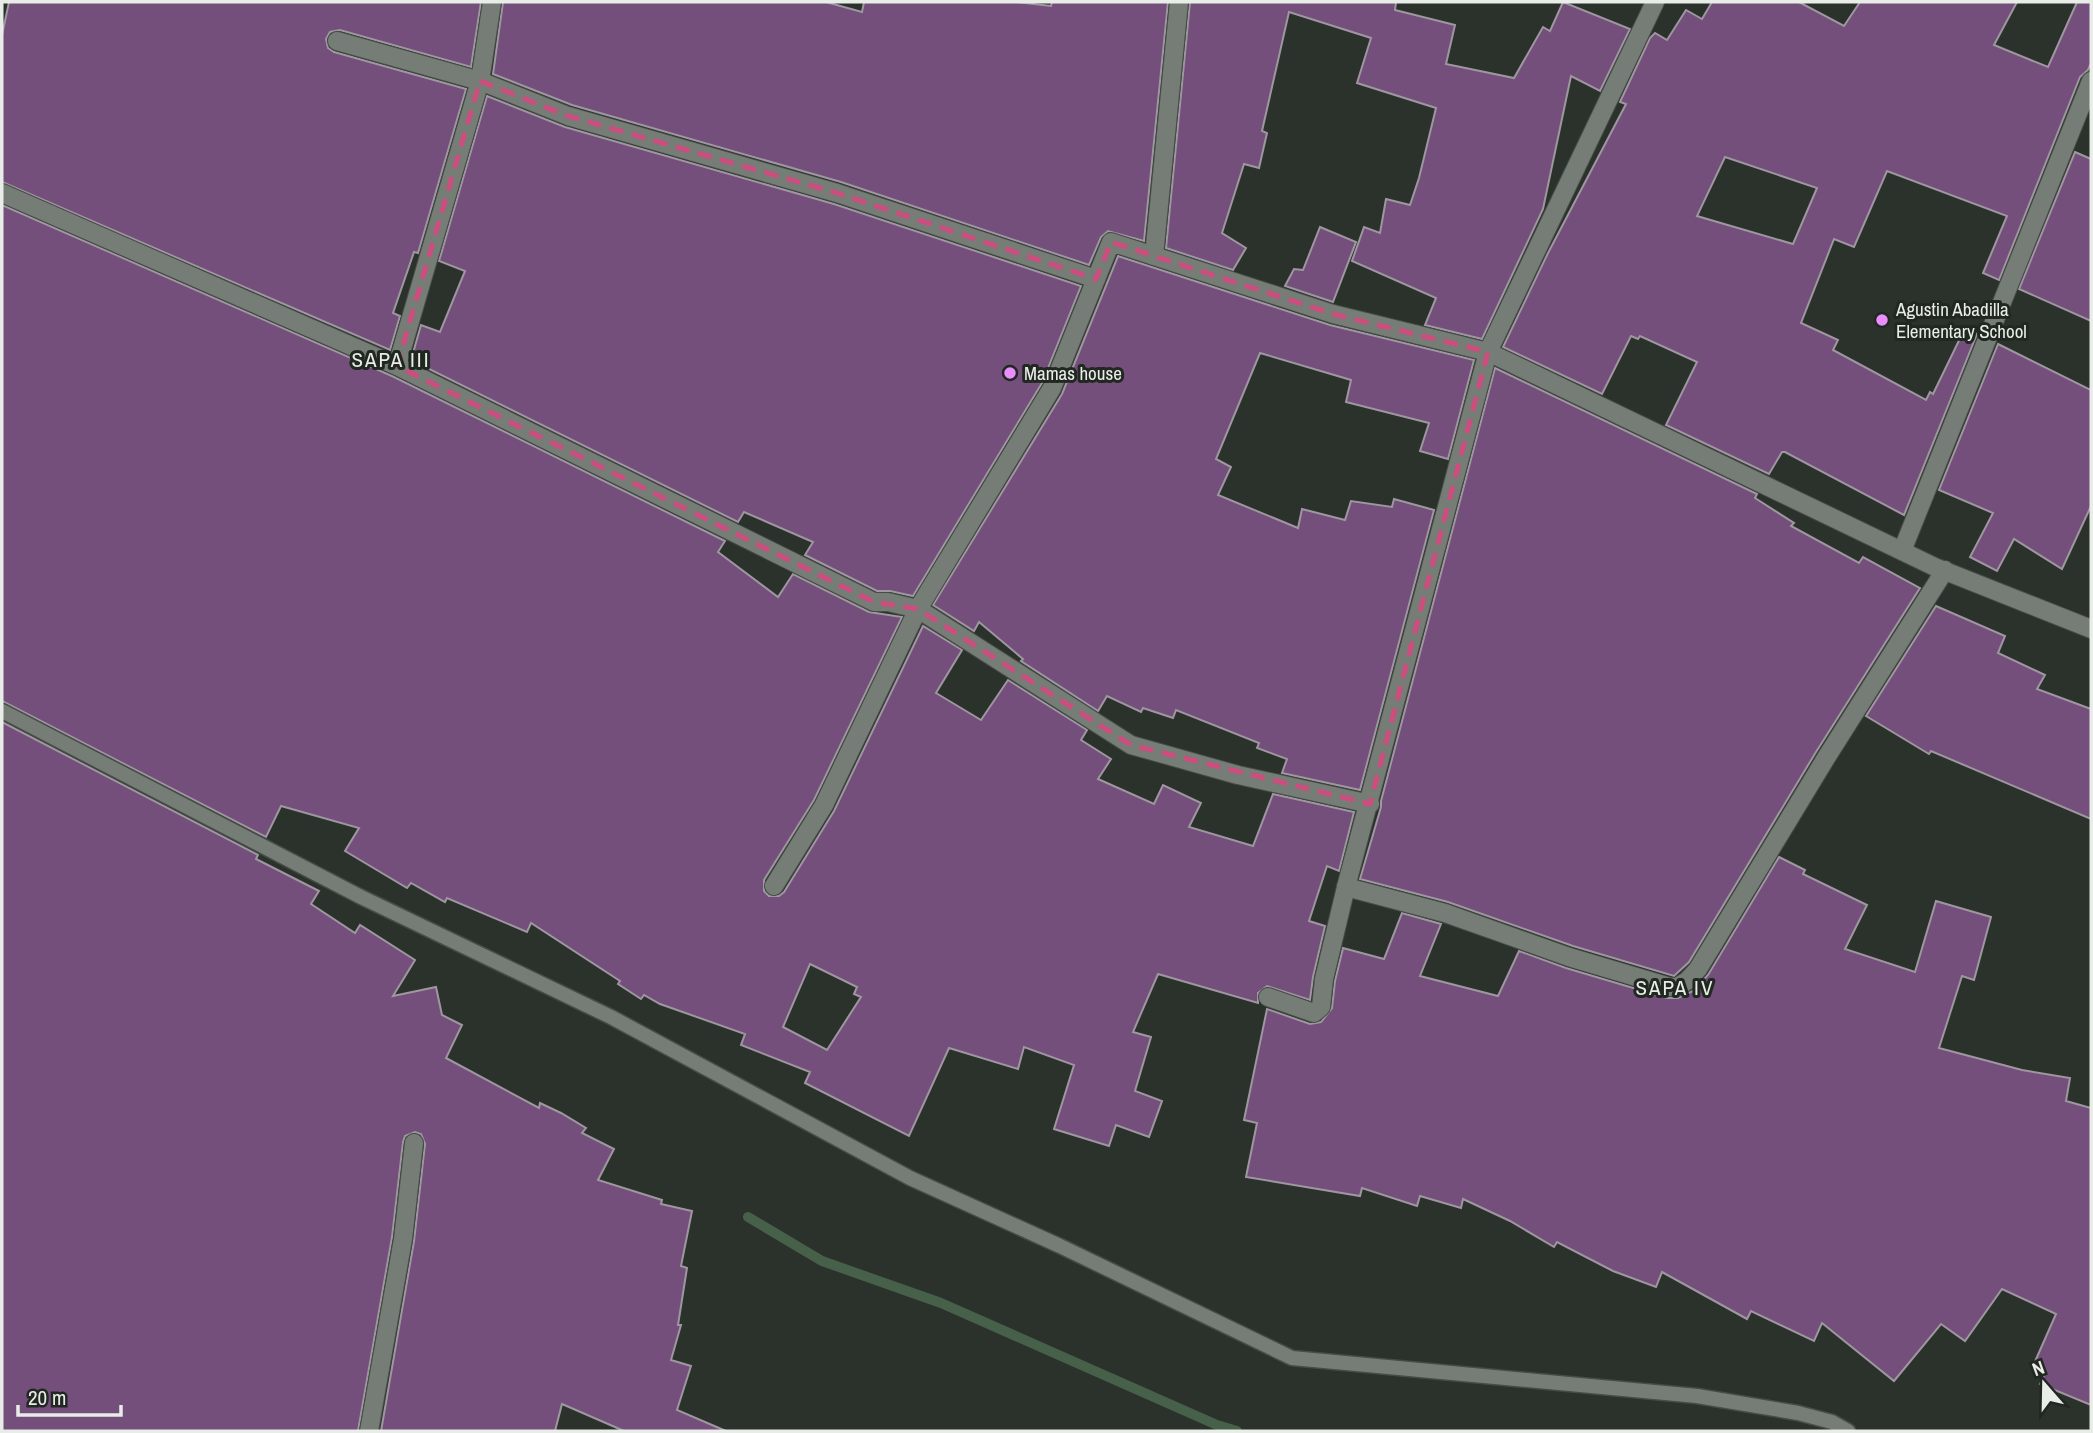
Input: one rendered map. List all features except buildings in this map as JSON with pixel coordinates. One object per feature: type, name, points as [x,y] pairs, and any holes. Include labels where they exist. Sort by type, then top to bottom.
[{"type":"street","points":[[397,366],[480,81],[492,2]]},
{"type":"street","points":[[1154,256],[1179,2]]},
{"type":"street","points":[[1268,997],[1305,1011],[1318,1012],[1346,887],[1488,352],[1655,2]]},
{"type":"street","points":[[337,41],[480,81],[568,116],[837,193],[1096,279]]},
{"type":"street","points":[[1902,551],[2091,81]]},
{"type":"street","points":[[2,193],[397,366],[874,602],[888,602],[918,609],[1130,745],[1238,775],[1370,804]]},
{"type":"street","points":[[774,886],[824,805],[918,609],[1052,388],[1111,242],[1333,314],[1488,352],[1902,551],[2091,629]]},
{"type":"street","points":[[1346,887],[1405,901],[1569,957],[1660,985],[1677,987],[1698,969],[1944,570]]},
{"type":"street","points":[[369,1431],[403,1239],[414,1143]]},
{"type":"lane","points":[[2,711],[361,898],[611,1017],[910,1178],[1060,1246],[1292,1358],[1697,1396],[1798,1413],[1832,1422],[1848,1431]]},
{"type":"highlighted area","points":[[480,81],[568,116],[837,193],[1096,279],[1111,242],[1333,314],[1488,352],[1370,804],[1131,745],[918,609],[874,602],[397,366]]},
{"type":"waterway","points":[[748,1217],[822,1261],[941,1303],[1217,1425],[1237,1431]]},
{"type":"place","name":"Agustin Abadilla Elementary School","points":[[1882,320]]},
{"type":"place","name":"Mamas house","points":[[1010,373]]},
{"type":"district","name":"SAPA III","points":[[391,360]]},
{"type":"district","name":"SAPA IV","points":[[1675,988]]}]
